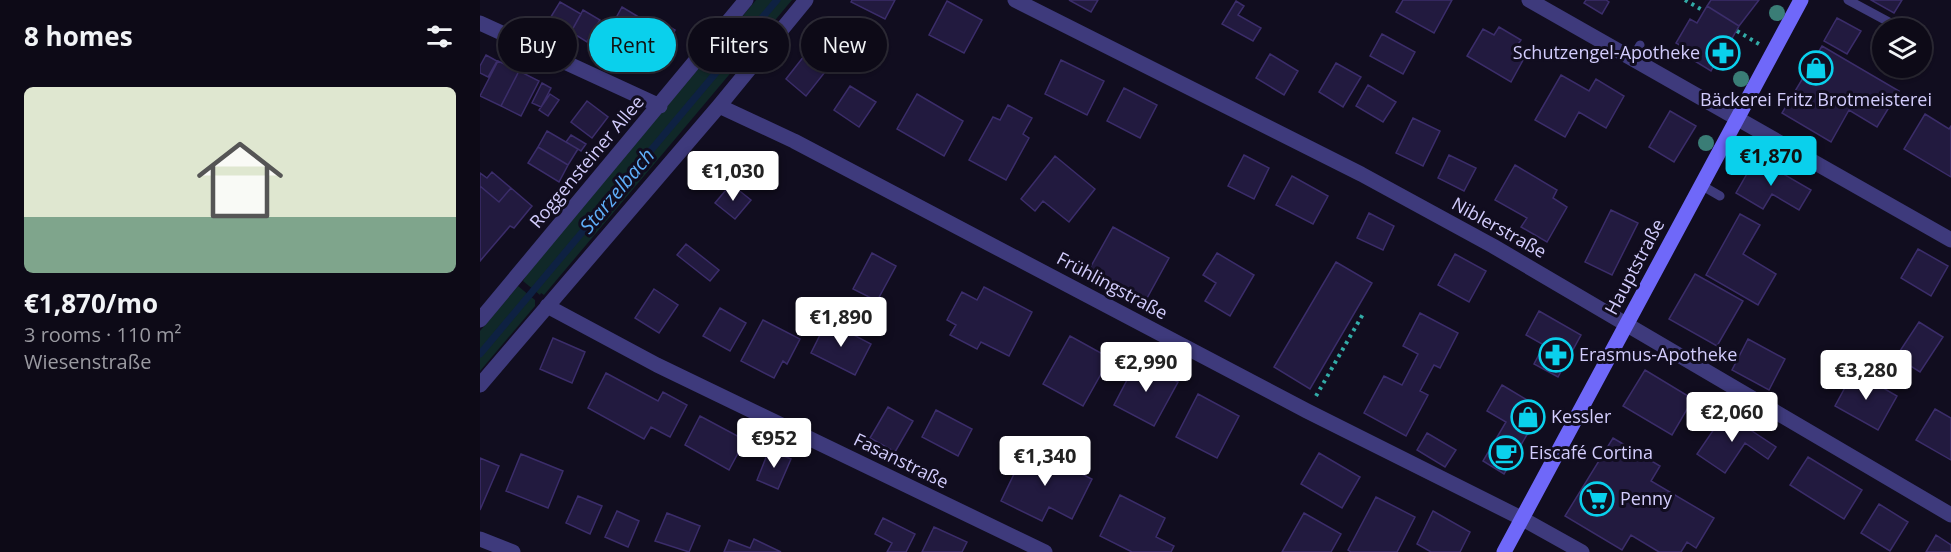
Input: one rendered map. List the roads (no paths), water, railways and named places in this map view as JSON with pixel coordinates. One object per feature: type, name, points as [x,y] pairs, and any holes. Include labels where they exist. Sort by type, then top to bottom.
[{"type":"main road","name":"Hauptstraße","points":[[1504,552],[1801,0]]},
{"type":"street","name":"Roggensteiner Allee","points":[[480,320],[746,0]]},
{"type":"street","points":[[480,385],[720,106],[806,0]]},
{"type":"street","name":"Niblerstraße","points":[[1015,0],[1361,174],[1493,246],[1951,515]]},
{"type":"street","points":[[1529,0],[1637,51],[1737,118],[1951,240]]},
{"type":"street","points":[[480,23],[660,106]]},
{"type":"street","name":"Frühlingstraße","points":[[720,106],[794,141],[1307,411],[1521,518],[1582,552]]},
{"type":"street","name":"Fasanstraße","points":[[547,306],[657,365],[1045,552]]},
{"type":"street","points":[[480,538],[513,552]]},
{"type":"lane","points":[[1848,0],[1881,18]]},
{"type":"lane","points":[[1701,185],[1720,196]]},
{"type":"waterway","name":"Starzelbach","points":[[480,354],[777,0]]},
{"type":"place","name":"Schutzengel-Apotheke","points":[[1723,53]]},
{"type":"place","name":"Bäckerei Fritz Brotmeisterei","points":[[1816,68]]},
{"type":"place","name":"Erasmus-Apotheke","points":[[1556,355]]},
{"type":"place","name":"Kessler","points":[[1528,417]]},
{"type":"place","name":"Eiscafé Cortina","points":[[1506,453]]},
{"type":"place","name":"Penny","points":[[1597,499]]}]
